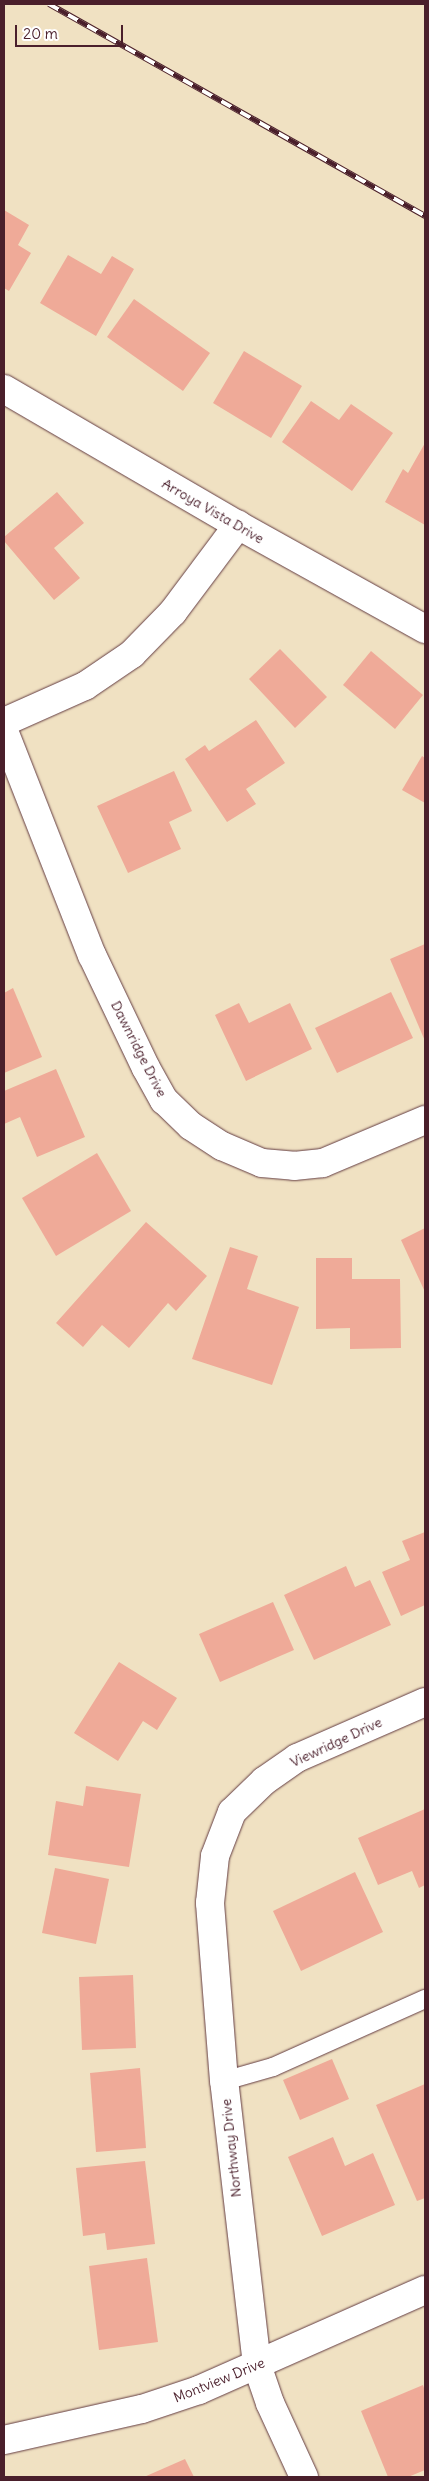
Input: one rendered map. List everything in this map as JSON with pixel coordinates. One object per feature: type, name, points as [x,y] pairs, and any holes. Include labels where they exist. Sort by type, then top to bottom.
[{"type":"street","name":"Arroya Vista Drive","points":[[4,389],[238,525],[425,629]]},
{"type":"street","points":[[4,722],[85,686],[132,654],[173,612],[238,525]]},
{"type":"street","name":"Dawnridge Drive","points":[[4,731],[92,955],[164,1100],[191,1126],[222,1146],[262,1163],[294,1166],[323,1163],[425,1120]]},
{"type":"street","name":"Viewridge Drive","points":[[232,1812],[264,1781],[297,1758],[425,1702]]},
{"type":"street","name":"Northway Drive","points":[[232,1812],[215,1856],[210,1903],[224,2080],[257,2365],[270,2403],[304,2477]]},
{"type":"street","name":"Montview Drive","points":[[4,2440],[142,2409],[199,2390],[425,2290]]},
{"type":"lane","points":[[224,2080],[273,2066],[425,1999]]},
{"type":"building","points":[[4,210],[29,225],[18,245],[31,253],[9,291],[4,288]]},
{"type":"building","points":[[68,255],[101,274],[112,256],[134,269],[96,336],[40,303]]},
{"type":"building","points":[[134,299],[210,353],[183,391],[107,337]]},
{"type":"building","points":[[244,351],[302,386],[271,438],[213,403]]},
{"type":"building","points":[[311,401],[339,420],[351,404],[393,433],[352,491],[282,442]]},
{"type":"building","points":[[425,443],[425,525],[385,502],[403,469],[408,473]]},
{"type":"building","points":[[57,492],[84,523],[54,548],[80,578],[54,600],[4,541],[4,537]]},
{"type":"building","points":[[280,649],[327,697],[295,728],[249,679]]},
{"type":"building","points":[[371,651],[423,695],[395,729],[343,685]]},
{"type":"building","points":[[256,720],[285,763],[246,789],[256,804],[227,822],[185,759],[205,745],[209,751]]},
{"type":"building","points":[[422,756],[425,758],[425,803],[402,790]]},
{"type":"building","points":[[174,771],[192,811],[169,822],[181,849],[128,873],[97,806]]},
{"type":"building","points":[[425,944],[425,1041],[390,959]]},
{"type":"building","points":[[13,988],[42,1057],[4,1073],[4,993]]},
{"type":"building","points":[[391,992],[413,1038],[337,1073],[315,1028]]},
{"type":"building","points":[[239,1003],[249,1023],[290,1003],[312,1049],[246,1081],[215,1015]]},
{"type":"building","points":[[56,1069],[85,1137],[37,1157],[20,1117],[4,1124],[4,1091]]},
{"type":"building","points":[[97,1153],[131,1211],[56,1256],[22,1198]]},
{"type":"building","points":[[146,1222],[207,1276],[176,1311],[168,1303],[129,1348],[102,1325],[83,1347],[56,1323]]},
{"type":"building","points":[[425,1228],[425,1292],[401,1240]]},
{"type":"building","points":[[230,1247],[258,1256],[247,1289],[299,1307],[272,1385],[192,1359]]},
{"type":"building","points":[[316,1258],[352,1258],[352,1279],[400,1279],[401,1348],[350,1349],[350,1328],[316,1329]]},
{"type":"building","points":[[425,1532],[425,1605],[401,1616],[382,1572],[410,1560],[402,1541]]},
{"type":"building","points":[[346,1566],[355,1587],[370,1580],[391,1625],[314,1660],[284,1595]]},
{"type":"building","points":[[273,1602],[294,1650],[220,1682],[199,1634]]},
{"type":"building","points":[[119,1662],[177,1698],[157,1730],[143,1721],[118,1761],[74,1733]]},
{"type":"building","points":[[86,1786],[141,1794],[129,1867],[48,1855],[56,1801],[83,1806]]},
{"type":"building","points":[[425,1809],[425,1885],[419,1888],[412,1871],[378,1885],[358,1838]]},
{"type":"building","points":[[55,1868],[109,1879],[96,1944],[42,1933]]},
{"type":"building","points":[[355,1872],[383,1932],[301,1971],[273,1911]]},
{"type":"building","points":[[133,1975],[136,2048],[82,2050],[79,1977]]},
{"type":"building","points":[[332,2059],[349,2099],[300,2120],[283,2080]]},
{"type":"building","points":[[140,2068],[146,2148],[96,2152],[90,2073]]},
{"type":"building","points":[[425,2084],[425,2198],[417,2201],[376,2105]]},
{"type":"building","points":[[333,2137],[345,2166],[373,2153],[395,2205],[322,2236],[288,2157]]},
{"type":"building","points":[[145,2161],[155,2244],[107,2250],[105,2233],[83,2236],[76,2168]]},
{"type":"building","points":[[147,2258],[158,2342],[99,2350],[89,2266]]},
{"type":"building","points":[[423,2385],[425,2391],[425,2470],[408,2477],[388,2477],[361,2411]]},
{"type":"building","points":[[185,2459],[194,2477],[144,2477]]},
{"type":"railway","points":[[49,4],[425,216]]}]
